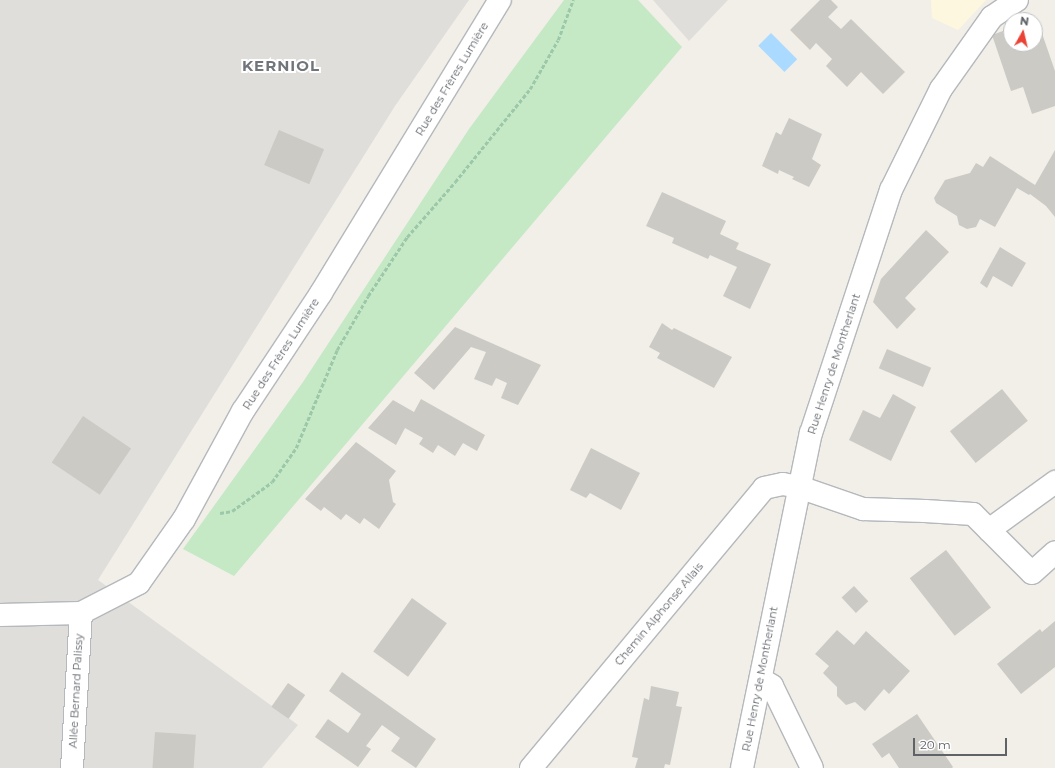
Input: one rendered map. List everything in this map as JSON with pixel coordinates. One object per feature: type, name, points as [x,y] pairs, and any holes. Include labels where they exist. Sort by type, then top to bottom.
[{"type":"street","name":"Rue des Frères Lumière","points":[[0,615],[81,613],[139,583],[184,519],[243,411],[321,293],[500,0]]},
{"type":"street","name":"Rue Henry de Montherlant","points":[[742,768],[811,433],[891,190],[941,90],[992,17],[1016,0]]},
{"type":"street","points":[[989,530],[1055,482]]},
{"type":"street","name":"Chemin Alphonse Allais","points":[[531,768],[764,488],[783,484],[800,487],[863,510],[925,511],[973,514],[1032,573],[1055,552]]},
{"type":"street","name":"Allée Bernard Palissy","points":[[72,768],[81,613]]},
{"type":"street","points":[[761,679],[772,686],[812,768]]},
{"type":"path","points":[[184,519],[232,510],[272,482],[296,448],[337,350],[368,296],[407,237],[460,177],[530,89],[558,40],[573,0]]},
{"type":"shaded area","points":[[0,0],[469,0],[395,106],[98,580],[298,725],[262,768],[0,768]]},
{"type":"shaded area","points":[[653,0],[728,0],[689,41]]},
{"type":"shaded area","points":[[931,0],[986,0],[958,30],[932,18]]},
{"type":"green space","points":[[564,0],[638,0],[682,47],[234,576],[183,549],[303,382],[469,129]]},
{"type":"water","points":[[771,33],[797,59],[784,72],[758,46]]},
{"type":"building","points":[[820,0],[831,0],[838,7],[828,17],[841,29],[851,19],[905,72],[883,94],[861,72],[847,87],[826,66],[832,59],[816,43],[810,50],[790,30]]},
{"type":"building","points":[[1003,31],[1003,52],[1043,52],[1043,36],[1055,71],[1055,106],[1032,114],[1023,87],[1011,91],[992,35]]},
{"type":"building","points":[[789,118],[822,134],[812,159],[821,165],[809,187],[792,179],[794,177],[779,170],[778,174],[762,166],[776,132],[781,135]]},
{"type":"building","points":[[279,130],[324,149],[309,184],[264,165]]},
{"type":"building","points":[[1055,150],[1055,217],[1046,206],[1030,194],[1029,195],[1017,188],[995,227],[980,219],[976,227],[967,229],[959,225],[957,216],[936,203],[934,198],[945,180],[970,173],[976,163],[983,167],[990,156],[1035,185]]},
{"type":"building","points":[[662,192],[726,221],[720,234],[739,243],[736,249],[771,264],[750,309],[723,296],[737,267],[710,255],[708,259],[672,243],[674,238],[646,226]]},
{"type":"building","points":[[926,230],[949,252],[905,298],[916,309],[897,329],[873,302],[881,279]]},
{"type":"building","points":[[1000,247],[1026,263],[1012,287],[993,276],[987,288],[980,283]]},
{"type":"building","points":[[662,323],[672,330],[674,328],[732,357],[714,388],[657,358],[660,353],[649,347]]},
{"type":"building","points":[[455,327],[541,365],[518,405],[501,398],[507,383],[496,378],[492,386],[474,379],[486,352],[471,347],[434,390],[414,373]]},
{"type":"building","points":[[887,349],[931,368],[923,387],[879,368]]},
{"type":"building","points":[[1002,389],[1028,421],[976,463],[950,431]]},
{"type":"building","points":[[893,394],[916,407],[891,461],[849,440],[863,410],[880,418]]},
{"type":"building","points":[[421,399],[485,435],[477,451],[463,443],[455,456],[438,445],[433,453],[419,444],[423,438],[405,428],[396,445],[368,428],[393,400],[414,412]]},
{"type":"building","points":[[83,416],[131,448],[100,495],[52,462]]},
{"type":"building","points":[[356,442],[396,471],[389,480],[393,502],[396,504],[379,529],[364,518],[360,524],[346,514],[341,520],[324,507],[321,511],[305,499]]},
{"type":"building","points":[[591,448],[640,473],[621,510],[590,493],[586,498],[570,490]]},
{"type":"building","points":[[946,550],[991,608],[955,636],[910,578]]},
{"type":"building","points":[[854,586],[868,601],[856,613],[842,598]]},
{"type":"building","points":[[412,598],[447,623],[408,677],[373,651]]},
{"type":"building","points":[[1055,621],[1055,667],[1021,694],[997,664],[1040,629],[1042,632]]},
{"type":"building","points":[[837,630],[854,645],[866,631],[910,671],[889,694],[884,689],[865,711],[855,702],[846,705],[837,696],[837,687],[823,673],[829,666],[815,654]]},
{"type":"building","points":[[342,672],[436,739],[416,768],[391,751],[400,738],[382,725],[366,746],[371,749],[358,767],[315,737],[328,719],[348,733],[361,714],[329,691]]},
{"type":"building","points":[[288,683],[305,695],[289,719],[271,707]]},
{"type":"building","points":[[651,686],[679,692],[676,706],[682,707],[670,765],[665,764],[664,768],[635,768],[638,758],[632,757],[644,698],[649,700]]},
{"type":"building","points":[[917,714],[953,767],[952,768],[899,768],[889,753],[882,758],[872,744]]},
{"type":"building","points":[[155,732],[196,735],[194,768],[152,768]]},
{"type":"district","name":"KERNIOL","points":[[281,66]]}]
